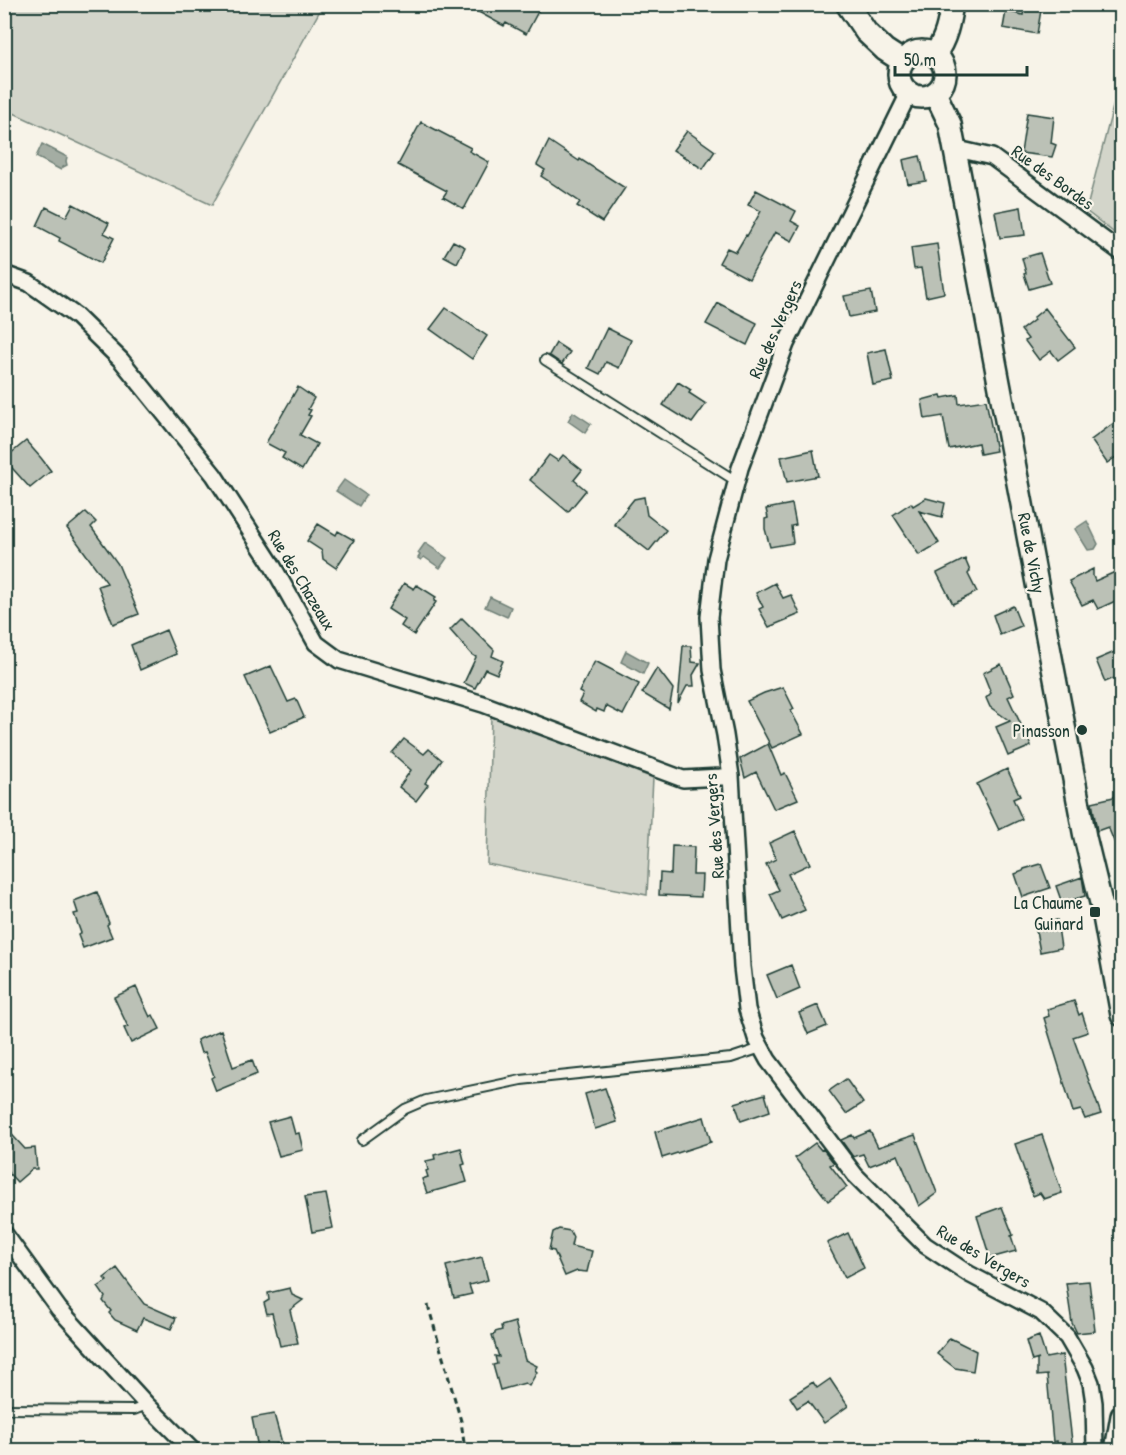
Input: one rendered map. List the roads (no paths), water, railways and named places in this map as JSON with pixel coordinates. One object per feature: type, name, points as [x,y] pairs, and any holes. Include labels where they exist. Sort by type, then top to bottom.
[{"type":"street","points":[[847,4],[866,32],[885,50],[902,61]]},
{"type":"street","points":[[935,54],[948,28],[952,4]]},
{"type":"street","points":[[917,51],[935,54],[945,69],[942,87],[927,97],[917,97],[909,93],[902,87],[899,79],[898,69],[902,61],[908,54],[917,51]]},
{"type":"street","name":"Rue des Vergers","points":[[909,93],[786,344],[740,468],[716,559],[709,617],[712,670],[725,735],[730,776],[742,967],[747,1009],[756,1038],[768,1060],[855,1175],[926,1245],[969,1274],[1041,1312],[1067,1337],[1091,1383],[1094,1403],[1095,1450]]},
{"type":"street","name":"Rue de Vichy","points":[[935,93],[950,124],[1085,837],[1122,1015]]},
{"type":"street","name":"Rue des Bordes","points":[[955,152],[962,150],[992,157],[1122,253]]},
{"type":"street","name":"Rue des Chazeaux","points":[[4,274],[29,283],[76,316],[121,360],[214,475],[271,564],[316,643],[339,660],[483,704],[683,779],[730,776]]},
{"type":"street","points":[[4,1233],[59,1309],[147,1405],[192,1450]]},
{"type":"street","points":[[1116,1450],[1122,1416]]},
{"type":"lane","points":[[545,360],[736,481]]},
{"type":"lane","points":[[362,1140],[405,1109],[426,1100],[521,1080],[731,1058],[761,1048]]},
{"type":"lane","points":[[4,1409],[134,1410],[147,1405]]},
{"type":"place","name":"Pinasson","points":[[1082,730]]},
{"type":"place","name":"La Chaume Guinard","points":[[1095,912]]}]
